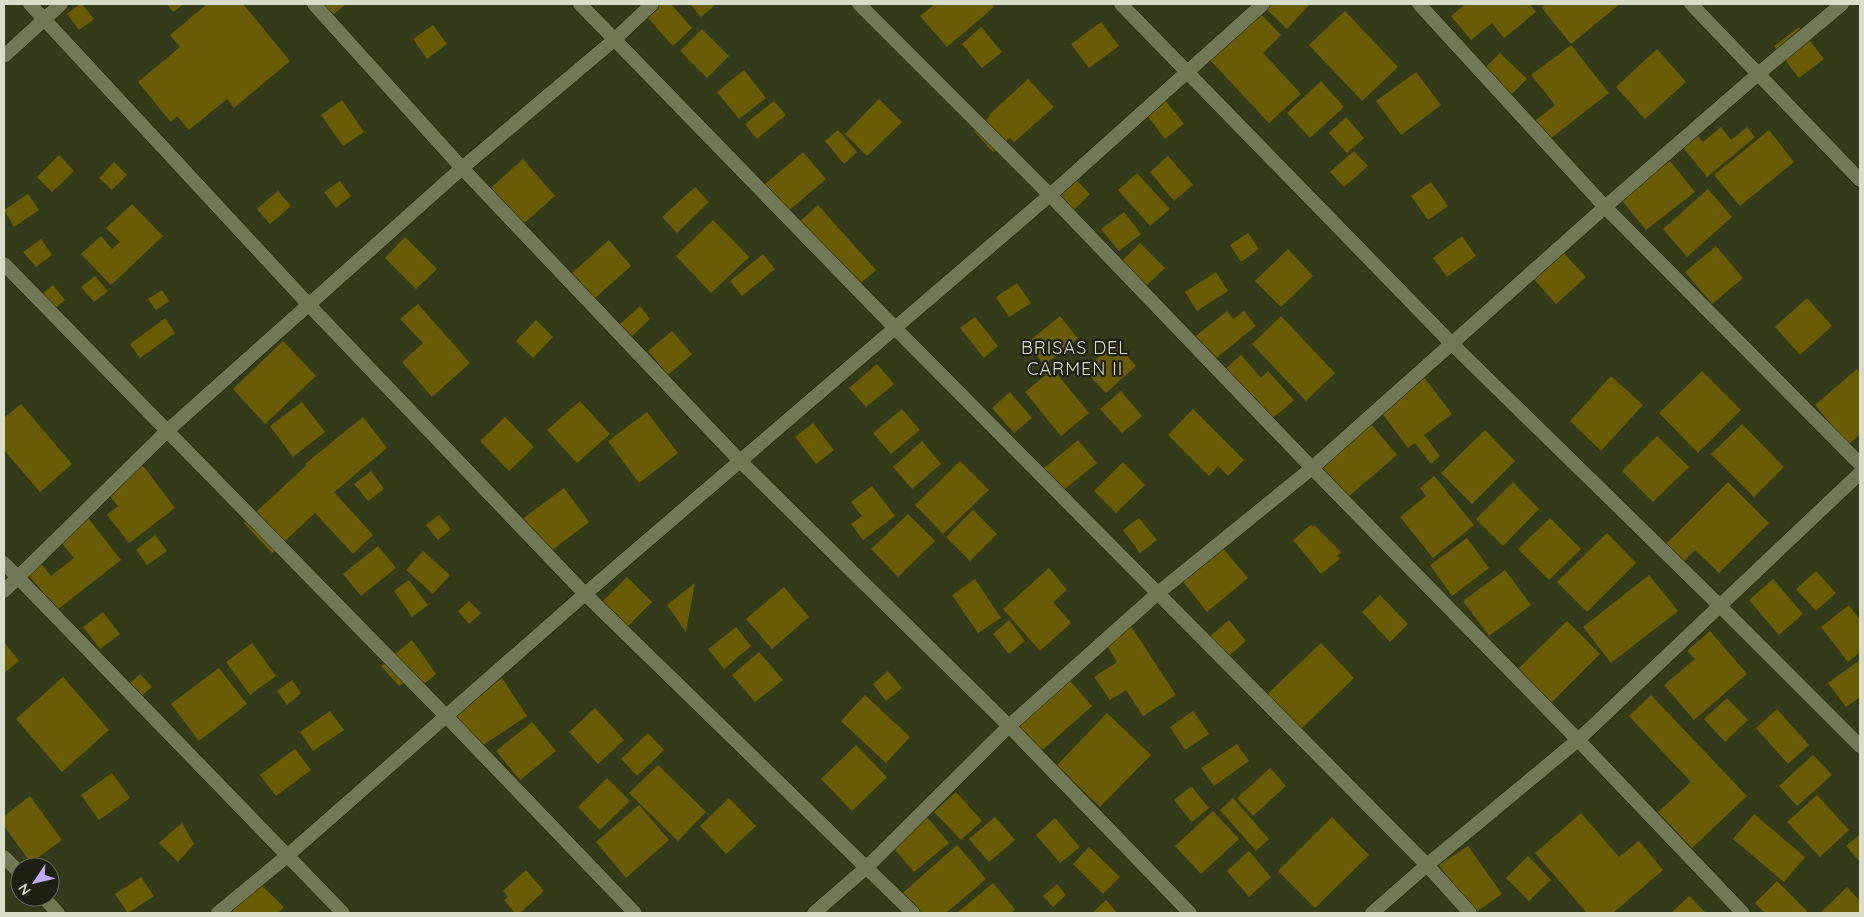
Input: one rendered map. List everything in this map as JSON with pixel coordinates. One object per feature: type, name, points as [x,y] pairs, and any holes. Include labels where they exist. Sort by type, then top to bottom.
[{"type":"street","points":[[30,4],[309,305],[585,594],[914,913]]},
{"type":"street","points":[[4,56],[61,4]]},
{"type":"street","points":[[314,4],[462,168],[740,461],[1009,726],[1190,913]]},
{"type":"street","points":[[580,4],[895,328],[1427,865],[1470,913]]},
{"type":"street","points":[[4,591],[167,431],[462,168],[614,40],[652,4]]},
{"type":"street","points":[[859,4],[1050,195],[1743,913]]},
{"type":"street","points":[[1121,4],[1452,344],[1860,746]]},
{"type":"street","points":[[218,913],[287,856],[585,594],[1050,195],[1263,4]]},
{"type":"street","points":[[1419,4],[1605,207],[1860,464]]},
{"type":"street","points":[[1691,4],[1860,180]]},
{"type":"street","points":[[814,913],[867,867],[1009,726],[1158,593],[1312,468],[1605,207],[1842,4]]},
{"type":"street","points":[[4,264],[447,717],[635,913]]},
{"type":"street","points":[[1372,913],[1578,740],[1860,473]]},
{"type":"street","points":[[4,563],[343,913]]},
{"type":"building","points":[[80,4],[94,19],[79,30],[67,14]]},
{"type":"building","points":[[167,4],[184,4],[173,12]]},
{"type":"building","points":[[207,4],[243,4],[290,61],[234,108],[227,99],[189,130],[177,116],[171,122],[138,82],[180,47],[170,35]]},
{"type":"building","points":[[318,4],[346,4],[330,17]]},
{"type":"building","points":[[660,4],[671,4],[692,28],[673,46],[646,16]]},
{"type":"building","points":[[690,4],[716,4],[701,17]]},
{"type":"building","points":[[935,4],[992,4],[994,7],[947,47],[920,16]]},
{"type":"building","points":[[1261,4],[1310,4],[1287,29]]},
{"type":"building","points":[[1465,4],[1530,4],[1536,12],[1504,38],[1492,23],[1471,40],[1451,16]]},
{"type":"building","points":[[1545,4],[1620,4],[1571,44],[1541,7]]},
{"type":"building","points":[[1345,11],[1398,67],[1362,101],[1309,45]]},
{"type":"building","points":[[1259,12],[1281,35],[1263,53],[1301,94],[1269,123],[1209,59]]},
{"type":"building","points":[[1101,22],[1119,46],[1089,68],[1071,44]]},
{"type":"building","points":[[433,25],[447,44],[427,59],[413,39]]},
{"type":"building","points":[[981,27],[1002,52],[982,68],[962,44]]},
{"type":"building","points":[[1799,27],[1824,59],[1799,78],[1774,46]]},
{"type":"building","points":[[702,29],[729,56],[707,78],[680,51]]},
{"type":"building","points":[[1571,45],[1609,93],[1546,142],[1532,123],[1555,105],[1531,75]]},
{"type":"building","points":[[1657,49],[1686,82],[1645,119],[1616,87]]},
{"type":"building","points":[[1500,53],[1527,79],[1505,101],[1478,75]]},
{"type":"building","points":[[744,70],[766,98],[739,119],[717,92]]},
{"type":"building","points":[[1416,72],[1441,105],[1401,135],[1376,101]]},
{"type":"building","points":[[1028,79],[1054,107],[1014,142],[1010,138],[993,152],[974,131]]},
{"type":"building","points":[[1321,81],[1344,107],[1310,138],[1287,113]]},
{"type":"building","points":[[879,99],[902,122],[867,156],[845,134]]},
{"type":"building","points":[[342,100],[364,132],[343,146],[321,115]]},
{"type":"building","points":[[1165,100],[1184,124],[1165,139],[1146,114]]},
{"type":"building","points":[[774,101],[786,115],[757,139],[745,124]]},
{"type":"building","points":[[1346,117],[1364,138],[1347,153],[1329,133]]},
{"type":"building","points":[[1721,127],[1731,140],[1747,127],[1755,137],[1707,177],[1680,144],[1694,131],[1703,142]]},
{"type":"building","points":[[838,130],[857,152],[844,164],[825,141]]},
{"type":"building","points":[[1769,130],[1794,162],[1740,206],[1714,175]]},
{"type":"building","points":[[1354,151],[1368,166],[1344,187],[1330,172]]},
{"type":"building","points":[[803,152],[826,179],[780,218],[757,191]]},
{"type":"building","points":[[59,155],[74,171],[52,192],[37,177]]},
{"type":"building","points":[[1168,156],[1193,185],[1174,201],[1150,172]]},
{"type":"building","points":[[523,159],[555,196],[514,232],[482,196]]},
{"type":"building","points":[[1670,161],[1695,192],[1646,230],[1621,199]]},
{"type":"building","points":[[114,162],[127,175],[112,190],[99,178]]},
{"type":"building","points":[[1137,173],[1170,209],[1150,226],[1118,190]]},
{"type":"building","points":[[1074,178],[1090,194],[1074,210],[1058,194]]},
{"type":"building","points":[[340,181],[351,196],[336,208],[324,192]]},
{"type":"building","points":[[1431,182],[1448,206],[1428,220],[1411,196]]},
{"type":"building","points":[[695,187],[709,202],[677,233],[662,217]]},
{"type":"building","points":[[1708,189],[1732,217],[1687,257],[1663,229]]},
{"type":"building","points":[[278,191],[291,206],[270,224],[257,209]]},
{"type":"building","points":[[28,194],[39,210],[14,227],[4,210]]},
{"type":"building","points":[[132,204],[163,236],[111,285],[81,254],[101,236],[112,249],[120,242],[106,228]]},
{"type":"building","points":[[818,205],[876,270],[855,288],[798,223]]},
{"type":"building","points":[[1124,212],[1141,234],[1119,251],[1101,229]]},
{"type":"building","points":[[713,220],[749,257],[711,293],[676,256]]},
{"type":"building","points":[[1248,233],[1259,249],[1241,262],[1230,245]]},
{"type":"building","points":[[1462,236],[1476,256],[1447,277],[1433,258]]},
{"type":"building","points":[[405,237],[437,269],[416,289],[385,258]]},
{"type":"building","points":[[41,239],[52,255],[36,267],[23,252]]},
{"type":"building","points":[[609,240],[631,266],[585,307],[562,282]]},
{"type":"building","points":[[1140,243],[1165,268],[1143,289],[1119,264]]},
{"type":"building","points":[[1716,246],[1743,278],[1712,304],[1685,272]]},
{"type":"building","points":[[1288,249],[1313,276],[1281,307],[1255,281]]},
{"type":"building","points":[[1560,249],[1586,277],[1556,304],[1531,276]]},
{"type":"building","points":[[763,254],[775,269],[742,296],[730,281]]},
{"type":"building","points":[[1216,272],[1228,291],[1197,311],[1185,292]]},
{"type":"building","points":[[95,276],[108,291],[94,302],[81,287]]},
{"type":"building","points":[[1017,283],[1031,303],[1009,317],[996,297]]},
{"type":"building","points":[[53,285],[65,300],[49,313],[37,298]]},
{"type":"building","points":[[162,290],[169,301],[156,310],[148,299]]},
{"type":"building","points":[[1807,298],[1832,326],[1800,355],[1775,327]]},
{"type":"building","points":[[418,304],[470,363],[432,397],[402,362],[423,343],[400,319]]},
{"type":"building","points":[[640,306],[650,319],[630,338],[619,325]]},
{"type":"building","points":[[1227,311],[1233,319],[1244,311],[1256,326],[1210,363],[1192,339]]},
{"type":"building","points":[[1060,316],[1078,339],[1044,365],[1027,343]]},
{"type":"building","points":[[1281,316],[1335,373],[1306,401],[1252,344]]},
{"type":"building","points":[[975,317],[998,346],[984,358],[960,328]]},
{"type":"building","points":[[165,318],[175,333],[140,358],[130,344]]},
{"type":"building","points":[[536,320],[553,337],[533,358],[516,341]]},
{"type":"building","points":[[672,331],[692,354],[668,375],[648,351]]},
{"type":"building","points":[[283,341],[316,376],[265,424],[233,389]]},
{"type":"building","points":[[1115,342],[1136,366],[1106,393],[1084,370]]},
{"type":"building","points":[[1241,355],[1261,378],[1268,371],[1294,400],[1267,423],[1222,372]]},
{"type":"building","points":[[877,364],[894,384],[866,407],[849,388]]},
{"type":"building","points":[[1053,369],[1089,413],[1061,436],[1025,392]]},
{"type":"building","points":[[1857,369],[1860,373],[1860,434],[1848,445],[1815,405]]},
{"type":"building","points":[[1702,371],[1741,410],[1698,453],[1659,413]]},
{"type":"building","points":[[1420,372],[1452,414],[1424,435],[1440,456],[1431,464],[1415,443],[1408,448],[1376,405]]},
{"type":"building","points":[[1611,376],[1643,405],[1601,451],[1570,421]]},
{"type":"building","points":[[1121,391],[1142,416],[1122,433],[1100,409]]},
{"type":"building","points":[[1010,392],[1032,418],[1014,433],[992,408]]},
{"type":"building","points":[[580,401],[610,434],[577,463],[547,430]]},
{"type":"building","points":[[302,402],[325,432],[293,457],[270,426]]},
{"type":"building","points":[[21,404],[72,464],[40,492],[4,450],[4,418]]},
{"type":"building","points":[[902,409],[920,430],[891,454],[873,433]]},
{"type":"building","points":[[1193,409],[1244,460],[1228,476],[1218,466],[1209,476],[1168,435]]},
{"type":"building","points":[[647,412],[678,453],[639,483],[608,441]]},
{"type":"building","points":[[363,417],[387,448],[334,492],[373,535],[353,554],[315,513],[272,553],[244,523],[307,465],[305,464]]},
{"type":"building","points":[[505,417],[534,447],[509,471],[480,441]]},
{"type":"building","points":[[1366,418],[1397,455],[1340,504],[1309,467]]},
{"type":"building","points":[[813,423],[834,450],[816,464],[795,437]]},
{"type":"building","points":[[1742,424],[1784,467],[1754,497],[1711,454]]},
{"type":"building","points":[[1485,430],[1515,461],[1472,504],[1441,473]]},
{"type":"building","points":[[1657,436],[1689,467],[1653,502],[1622,471]]},
{"type":"building","points":[[1078,440],[1097,463],[1055,497],[1037,474]]},
{"type":"building","points":[[922,441],[941,464],[912,489],[893,467]]},
{"type":"building","points":[[960,461],[989,490],[943,534],[915,505]]},
{"type":"building","points":[[1123,462],[1145,485],[1116,513],[1094,491]]},
{"type":"building","points":[[141,463],[175,508],[129,543],[107,515],[118,506],[106,491]]},
{"type":"building","points":[[371,471],[384,489],[368,501],[354,484]]},
{"type":"building","points":[[1434,476],[1474,525],[1433,558],[1400,517],[1426,496],[1420,488]]},
{"type":"building","points":[[1513,482],[1539,509],[1503,546],[1476,519]]},
{"type":"building","points":[[1728,482],[1769,523],[1719,573],[1695,550],[1684,561],[1666,544]]},
{"type":"building","points":[[872,486],[895,516],[863,540],[851,524],[862,516],[851,502]]},
{"type":"building","points":[[564,488],[589,522],[547,554],[521,520]]},
{"type":"building","points":[[973,510],[997,534],[970,561],[946,537]]},
{"type":"building","points":[[908,514],[935,541],[898,577],[871,549]]},
{"type":"building","points":[[439,515],[451,529],[438,540],[426,525]]},
{"type":"building","points":[[88,518],[121,560],[57,610],[26,572],[39,561],[51,576],[74,558],[60,541]]},
{"type":"building","points":[[1139,518],[1157,540],[1140,553],[1123,530]]},
{"type":"building","points":[[1550,518],[1581,549],[1549,580],[1518,549]]},
{"type":"building","points":[[1311,525],[1313,527],[1314,525],[1341,552],[1337,556],[1340,559],[1321,574],[1293,540]]},
{"type":"building","points":[[1607,533],[1636,563],[1587,612],[1557,582]]},
{"type":"building","points":[[155,535],[167,551],[147,565],[136,550]]},
{"type":"building","points":[[1467,538],[1489,568],[1452,596],[1430,565]]},
{"type":"building","points":[[378,546],[396,568],[361,596],[343,574]]},
{"type":"building","points":[[1221,546],[1248,578],[1207,612],[1181,579]]},
{"type":"building","points":[[423,551],[450,575],[433,594],[406,570]]},
{"type":"building","points":[[1049,568],[1067,590],[1053,602],[1071,623],[1040,651],[1003,609]]},
{"type":"building","points":[[1505,570],[1531,605],[1489,636],[1463,601]]},
{"type":"building","points":[[1816,571],[1836,593],[1816,611],[1796,589]]},
{"type":"building","points":[[1649,575],[1678,611],[1611,663],[1583,627]]},
{"type":"building","points":[[627,577],[652,602],[627,627],[602,602]]},
{"type":"building","points":[[975,579],[1001,618],[978,633],[952,595]]},
{"type":"building","points":[[1773,579],[1803,614],[1779,635],[1749,600]]},
{"type":"building","points":[[409,580],[428,605],[412,617],[394,591]]},
{"type":"building","points":[[695,583],[686,632],[667,605]]},
{"type":"building","points":[[784,587],[809,617],[772,649],[746,619]]},
{"type":"building","points":[[1380,595],[1408,624],[1390,642],[1362,612]]},
{"type":"building","points":[[469,601],[481,613],[469,624],[458,611]]},
{"type":"building","points":[[1849,605],[1860,620],[1860,652],[1848,662],[1821,627]]},
{"type":"building","points":[[103,612],[120,634],[100,649],[83,627]]},
{"type":"building","points":[[1009,620],[1025,641],[1009,654],[993,634]]},
{"type":"building","points":[[1229,620],[1246,641],[1224,660],[1206,640]]},
{"type":"building","points":[[1567,621],[1600,654],[1549,705],[1516,671]]},
{"type":"building","points":[[1129,623],[1176,695],[1143,716],[1126,690],[1110,700],[1094,677],[1117,662],[1103,639]]},
{"type":"building","points":[[736,627],[751,646],[724,669],[708,649]]},
{"type":"building","points":[[1710,631],[1747,674],[1694,720],[1664,685],[1695,659],[1687,651]]},
{"type":"building","points":[[412,640],[436,674],[418,689],[409,679],[399,686],[381,666]]},
{"type":"building","points":[[4,642],[19,661],[4,673]]},
{"type":"building","points":[[252,643],[276,676],[250,695],[226,662]]},
{"type":"building","points":[[1321,643],[1354,678],[1293,737],[1260,701]]},
{"type":"building","points":[[759,652],[783,680],[755,702],[732,675]]},
{"type":"building","points":[[1860,660],[1860,697],[1846,707],[1828,683]]},
{"type":"building","points":[[219,668],[247,704],[199,741],[171,704]]},
{"type":"building","points":[[888,671],[902,688],[886,701],[873,684]]},
{"type":"building","points":[[140,674],[152,687],[139,698],[127,686]]},
{"type":"building","points":[[63,677],[109,730],[62,772],[16,719]]},
{"type":"building","points":[[1067,677],[1092,706],[1038,754],[1013,725]]},
{"type":"building","points":[[502,678],[527,716],[471,753],[446,715]]},
{"type":"building","points":[[292,680],[301,693],[287,705],[277,691]]},
{"type":"building","points":[[865,695],[910,737],[886,763],[841,721]]},
{"type":"building","points":[[1651,695],[1747,796],[1692,848],[1658,812],[1691,782],[1629,716]]},
{"type":"building","points":[[1727,698],[1748,720],[1725,742],[1704,719]]},
{"type":"building","points":[[595,708],[624,740],[598,764],[569,732]]},
{"type":"building","points":[[1777,709],[1809,745],[1788,764],[1756,728]]},
{"type":"building","points":[[330,711],[344,730],[313,751],[300,732]]},
{"type":"building","points":[[1193,711],[1209,734],[1185,750],[1170,727]]},
{"type":"building","points":[[1107,713],[1151,755],[1100,807],[1057,765]]},
{"type":"building","points":[[532,722],[556,751],[520,780],[496,751]]},
{"type":"building","points":[[648,733],[664,750],[637,776],[621,759]]},
{"type":"building","points":[[1237,744],[1249,761],[1214,786],[1201,768]]},
{"type":"building","points":[[856,745],[887,777],[852,811],[821,779]]},
{"type":"building","points":[[295,749],[311,770],[276,796],[260,775]]},
{"type":"building","points":[[1813,755],[1832,775],[1797,806],[1779,786]]},
{"type":"building","points":[[658,765],[706,812],[678,841],[629,793]]},
{"type":"building","points":[[1270,768],[1286,786],[1253,816],[1237,798]]},
{"type":"building","points":[[112,773],[130,798],[99,820],[81,795]]},
{"type":"building","points":[[607,778],[630,801],[600,830],[578,807]]},
{"type":"building","points":[[1191,786],[1209,808],[1192,822],[1174,800]]},
{"type":"building","points":[[956,792],[982,821],[961,840],[934,812]]},
{"type":"building","points":[[1817,795],[1849,830],[1820,857],[1787,822]]},
{"type":"building","points":[[30,796],[62,840],[39,857],[27,857],[4,826],[4,816]]},
{"type":"building","points":[[729,798],[756,826],[726,854],[700,826]]},
{"type":"building","points":[[1233,798],[1269,839],[1256,851],[1220,810]]},
{"type":"building","points":[[639,805],[669,840],[626,878],[596,842]]},
{"type":"building","points":[[921,810],[949,843],[914,872],[886,839]]},
{"type":"building","points":[[1213,811],[1239,839],[1201,874],[1175,846]]},
{"type":"building","points":[[1581,813],[1619,857],[1639,841],[1663,870],[1613,913],[1587,913],[1535,853]]},
{"type":"building","points":[[1754,814],[1805,857],[1784,882],[1733,839]]},
{"type":"building","points":[[995,817],[1015,840],[989,862],[969,839]]},
{"type":"building","points":[[1332,817],[1369,855],[1315,908],[1278,871]]},
{"type":"building","points":[[1055,818],[1080,847],[1060,863],[1036,835]]},
{"type":"building","points":[[182,823],[194,844],[178,862],[159,843]]},
{"type":"building","points":[[1860,834],[1860,862],[1846,846]]},
{"type":"building","points":[[957,845],[986,879],[946,913],[910,913],[897,898]]},
{"type":"building","points":[[1468,846],[1502,894],[1475,913],[1473,913],[1439,865]]},
{"type":"building","points":[[1089,847],[1120,877],[1103,894],[1073,864]]},
{"type":"building","points":[[1249,851],[1271,877],[1249,897],[1227,871]]},
{"type":"building","points":[[1528,856],[1551,880],[1529,901],[1506,878]]},
{"type":"building","points":[[526,870],[544,891],[520,913],[515,913],[504,900],[508,897],[503,891]]},
{"type":"building","points":[[141,877],[154,896],[128,913],[115,894]]},
{"type":"building","points":[[256,880],[284,907],[278,913],[234,913],[229,907]]},
{"type":"building","points":[[1777,881],[1807,911],[1806,913],[1765,913],[1755,903]]},
{"type":"building","points":[[993,883],[1015,909],[1011,913],[957,913]]},
{"type":"building","points":[[1057,884],[1066,895],[1053,907],[1043,896]]},
{"type":"building","points":[[1847,887],[1860,901],[1860,913],[1820,913]]},
{"type":"building","points":[[1689,896],[1706,913],[1671,913]]},
{"type":"building","points":[[1106,900],[1117,913],[1092,913]]},
{"type":"district","name":"BRISAS DEL CARMEN II","points":[[1075,358]]}]
